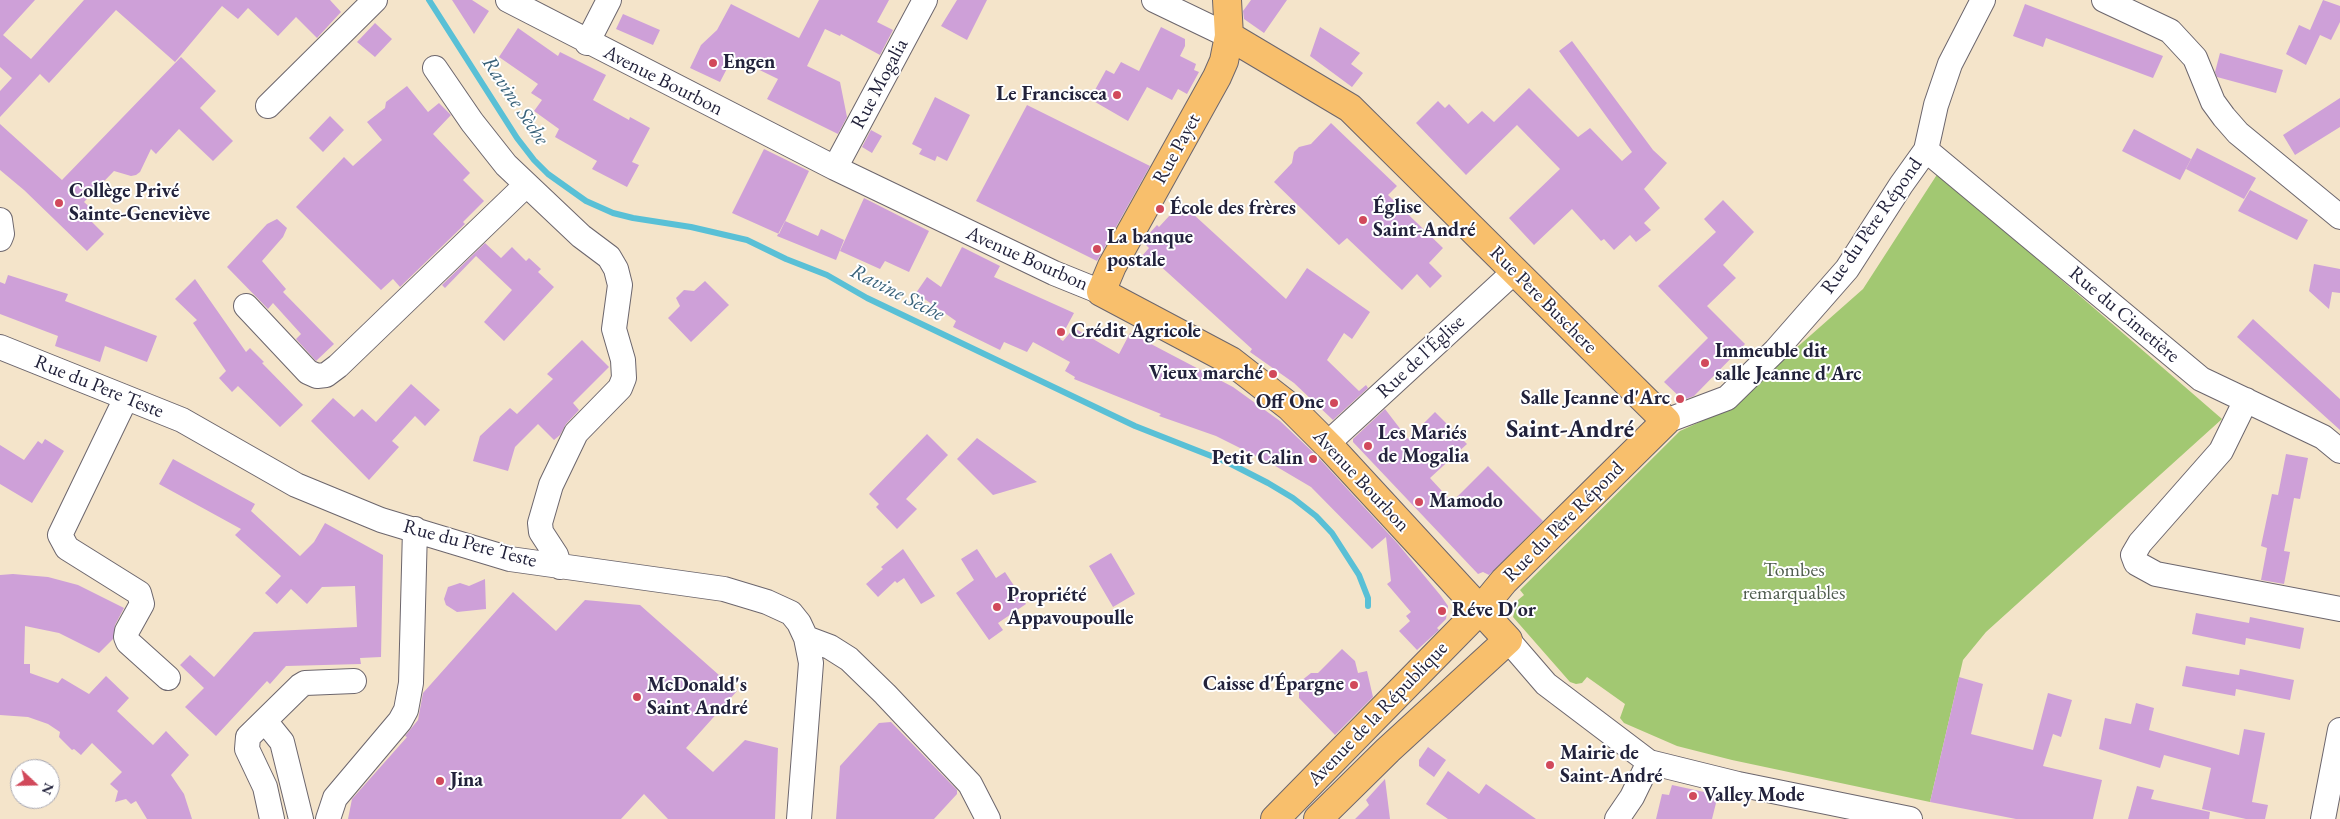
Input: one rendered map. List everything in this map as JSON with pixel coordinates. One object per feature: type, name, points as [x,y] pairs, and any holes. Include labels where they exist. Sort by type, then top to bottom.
[{"type":"main road","name":"Rue Payet","points":[[1101,292],[1112,266],[1217,78],[1224,61],[1229,36],[1227,0]]},
{"type":"main road","name":"Rue Pere Buschere","points":[[1229,36],[1350,108],[1666,422]]},
{"type":"main road","name":"Avenue Bourbon","points":[[1101,292],[1231,361],[1290,407],[1328,444],[1508,640]]},
{"type":"main road","name":"Rue du Père Répond","points":[[1481,609],[1504,581],[1666,422]]},
{"type":"main road","name":"Avenue de la République","points":[[1275,819],[1481,609]]},
{"type":"main road","name":"Avenue de la République","points":[[1318,819],[1388,750],[1508,640]]},
{"type":"street","points":[[268,106],[375,0]]},
{"type":"street","name":"Avenue Bourbon","points":[[508,0],[587,43],[835,168],[1054,273],[1101,292]]},
{"type":"street","points":[[587,43],[609,0]]},
{"type":"street","name":"Rue Mogalia","points":[[835,168],[925,0]]},
{"type":"street","points":[[1154,0],[1229,36]]},
{"type":"street","name":"Rue du Père Répond","points":[[1666,422],[1727,398],[1776,350],[1847,269],[1926,150],[1936,105],[1950,64],[1983,0]]},
{"type":"street","points":[[2104,0],[2170,31],[2195,58],[2213,102],[2238,133],[2340,217]]},
{"type":"street","points":[[435,68],[472,122],[525,186],[581,236],[609,257],[616,269],[620,284],[614,329],[624,360],[624,378],[620,388],[576,433],[551,485],[540,523],[541,532],[556,555],[560,567]]},
{"type":"street","name":"Rue du Cimetière","points":[[1926,150],[2201,379],[2323,437],[2340,450]]},
{"type":"street","points":[[246,306],[308,372],[318,376],[326,375],[338,366],[525,186]]},
{"type":"street","points":[[0,220],[2,234],[0,239]]},
{"type":"street","name":"Rue de l'Église","points":[[1328,444],[1515,271]]},
{"type":"street","name":"Rue du Pere Teste","points":[[0,347],[182,420],[296,485],[363,513],[510,559],[724,589],[767,602],[791,613],[799,623],[806,638],[811,663],[800,819]]},
{"type":"street","points":[[126,398],[60,535],[68,548],[139,594],[142,604],[127,631],[126,637],[128,642],[168,678]]},
{"type":"street","points":[[2246,400],[2221,451],[2140,543],[2133,554],[2136,563],[2156,574],[2340,609]]},
{"type":"street","points":[[328,819],[335,798],[400,722],[406,710],[411,683],[415,530]]},
{"type":"street","points":[[806,638],[830,647],[849,659],[886,694],[970,784],[988,819]]},
{"type":"street","points":[[1508,640],[1546,684],[1649,762],[1738,784],[1910,819]]},
{"type":"street","points":[[272,819],[265,787],[247,749],[248,738],[300,686],[305,684],[354,681]]},
{"type":"street","points":[[265,721],[282,742],[301,819]]},
{"type":"street","points":[[2323,819],[2340,730]]},
{"type":"street","points":[[1617,819],[1632,796],[1649,762]]},
{"type":"green space","name":"Tombes remarquables","points":[[1938,173],[2222,419],[1986,632],[1963,660],[1930,802],[1732,760],[1677,746],[1624,723],[1620,718],[1625,704],[1587,677],[1582,683],[1570,682],[1513,617],[1518,600],[1524,595],[1520,590],[1680,431],[1726,410],[1863,289]]},
{"type":"building","points":[[0,0],[35,0],[3,35],[31,59],[84,0],[330,0],[341,12],[317,38],[296,17],[278,36],[248,8],[238,19],[222,6],[175,62],[116,10],[49,83],[40,74],[0,117],[0,91],[12,78],[0,67]]},
{"type":"building","points":[[452,0],[472,0],[489,11],[474,34]]},
{"type":"building","points":[[819,0],[889,0],[877,22],[893,30],[880,55],[841,34],[840,36],[825,29],[807,66],[840,82],[847,117],[838,134],[767,99],[778,79],[733,57],[720,82],[690,68],[701,45],[717,30],[731,4],[799,38]]},
{"type":"building","points":[[957,0],[987,0],[967,40],[941,26]]},
{"type":"building","points":[[1251,0],[1287,0],[1264,33],[1244,19],[1243,11]]},
{"type":"building","points":[[2323,0],[2340,6],[2340,22],[2331,40],[2320,35],[2306,65],[2286,54],[2299,25],[2310,30]]},
{"type":"building","points":[[2025,4],[2163,56],[2153,78],[2046,38],[2043,47],[2013,36]]},
{"type":"building","points":[[623,14],[660,30],[653,45],[616,29]]},
{"type":"building","points":[[375,23],[392,39],[375,57],[357,42]]},
{"type":"building","points":[[1161,27],[1185,39],[1185,46],[1180,56],[1196,64],[1194,70],[1199,72],[1187,94],[1178,89],[1172,100],[1147,87],[1128,121],[1090,99],[1106,70],[1114,74],[1121,62],[1139,71]]},
{"type":"building","points":[[1320,27],[1360,53],[1351,64],[1363,73],[1352,87],[1310,56]]},
{"type":"building","points":[[518,28],[558,56],[560,52],[606,75],[593,100],[629,120],[630,117],[650,128],[632,162],[639,165],[627,187],[592,169],[597,161],[555,137],[559,129],[534,111],[542,100],[531,93],[538,84],[499,57]]},
{"type":"building","points":[[1572,41],[1653,150],[1667,163],[1644,189],[1660,208],[1644,223],[1651,230],[1636,242],[1630,235],[1614,250],[1604,239],[1601,241],[1572,209],[1534,245],[1509,218],[1560,169],[1517,125],[1466,175],[1416,123],[1438,101],[1445,108],[1449,104],[1468,124],[1482,111],[1494,122],[1529,88],[1578,137],[1590,128],[1622,161],[1632,152],[1559,51]]},
{"type":"building","points":[[2220,53],[2283,70],[2276,93],[2217,77],[2215,72]]},
{"type":"building","points":[[181,57],[216,91],[200,108],[233,141],[213,161],[179,129],[156,154],[151,149],[140,172],[136,175],[131,176],[114,171],[84,202],[97,214],[91,221],[104,234],[87,251],[24,190],[0,170],[0,124],[62,180]]},
{"type":"building","points":[[407,86],[428,112],[439,103],[451,115],[433,134],[470,173],[463,180],[484,201],[463,222],[465,224],[400,287],[393,279],[381,290],[296,207],[344,157],[353,166],[382,140],[367,122],[385,108],[386,102]]},
{"type":"building","points":[[935,97],[970,115],[947,161],[937,156],[935,161],[919,154],[922,149],[912,144]]},
{"type":"building","points":[[2340,98],[2340,127],[2295,155],[2283,135]]},
{"type":"building","points":[[1027,105],[1150,166],[1097,261],[976,201]]},
{"type":"building","points":[[330,116],[344,130],[323,152],[309,138]]},
{"type":"building","name":"Église Saint-André","points":[[1331,123],[1397,186],[1388,195],[1443,248],[1429,263],[1442,276],[1430,288],[1417,274],[1402,290],[1347,238],[1339,245],[1274,182],[1292,163],[1294,152],[1299,147],[1311,144]]},
{"type":"building","points":[[2134,129],[2191,159],[2180,180],[2122,151]]},
{"type":"building","points":[[871,130],[882,136],[872,153],[862,147]]},
{"type":"building","points":[[2197,148],[2256,178],[2244,199],[2186,169]]},
{"type":"building","points":[[764,149],[809,171],[779,234],[732,213]]},
{"type":"building","points":[[2250,190],[2308,220],[2297,240],[2238,211]]},
{"type":"building","points":[[864,198],[929,231],[909,272],[885,261],[880,269],[840,251]]},
{"type":"building","points":[[1723,200],[1754,232],[1723,265],[1736,278],[1707,306],[1745,344],[1694,396],[1683,400],[1664,382],[1708,338],[1658,286],[1716,232],[1704,219]]},
{"type":"building","points":[[1181,203],[1286,299],[1307,268],[1370,312],[1352,339],[1344,333],[1327,360],[1359,391],[1366,385],[1368,388],[1333,420],[1294,383],[1250,352],[1252,349],[1157,263],[1152,268],[1141,257],[1149,248],[1143,242],[1147,236],[1157,225],[1159,227]]},
{"type":"building","points":[[277,219],[287,228],[283,237],[262,261],[286,289],[283,292],[334,344],[316,361],[296,339],[301,334],[273,303],[268,309],[227,267],[267,224]]},
{"type":"building","points":[[785,221],[818,236],[821,229],[844,240],[836,260],[777,236]]},
{"type":"building","points":[[485,243],[501,258],[512,247],[526,261],[529,258],[541,269],[538,272],[554,287],[504,341],[484,322],[512,290],[476,256],[445,288],[442,285]]},
{"type":"building","points":[[962,247],[1000,266],[994,277],[1074,313],[1060,339],[1063,341],[1074,328],[1119,354],[1130,333],[1233,387],[1280,421],[1317,456],[1398,544],[1441,596],[1448,606],[1446,619],[1437,628],[1439,630],[1417,650],[1399,631],[1410,621],[1406,616],[1411,612],[1387,584],[1391,581],[1386,537],[1372,549],[1311,487],[1272,464],[1216,436],[1159,416],[1161,414],[1074,379],[1075,377],[1065,371],[1070,362],[1033,342],[1027,352],[1004,342],[1000,350],[953,327],[956,321],[916,293],[927,277],[941,287]]},
{"type":"building","points":[[2314,264],[2340,269],[2340,293],[2332,292],[2329,309],[2309,291]]},
{"type":"building","points":[[8,275],[68,294],[65,301],[157,336],[147,362],[105,346],[100,362],[55,346],[58,336],[0,314],[0,282],[5,284]]},
{"type":"building","points":[[195,279],[246,352],[250,348],[303,405],[280,427],[238,386],[232,392],[219,378],[226,371],[193,323],[197,320],[175,299]]},
{"type":"building","points":[[705,281],[729,305],[691,342],[668,318],[680,306],[676,298],[684,290],[694,291]]},
{"type":"building","points":[[2253,319],[2340,399],[2340,430],[2237,337]]},
{"type":"building","points":[[582,340],[609,367],[573,403],[579,410],[566,424],[560,435],[554,440],[538,424],[515,447],[508,471],[473,461],[480,436],[510,408],[517,414],[553,379],[547,374]]},
{"type":"building","points":[[411,384],[440,410],[425,426],[415,416],[392,441],[399,447],[369,480],[311,421],[333,398],[354,417],[362,409],[376,422]]},
{"type":"building","points":[[1385,409],[1408,439],[1435,412],[1467,444],[1430,478],[1452,502],[1488,466],[1543,521],[1489,575],[1483,572],[1478,574],[1353,442],[1353,439]]},
{"type":"building","points":[[927,434],[948,455],[906,499],[917,509],[897,529],[876,507],[879,504],[869,494]]},
{"type":"building","points":[[977,438],[1037,482],[993,495],[957,459]]},
{"type":"building","points":[[45,439],[64,451],[32,503],[0,484],[0,445],[24,460],[38,441],[42,444]]},
{"type":"building","points":[[2286,454],[2308,458],[2300,499],[2294,498],[2284,551],[2290,552],[2284,584],[2261,580],[2267,548],[2261,546],[2272,494],[2278,495]]},
{"type":"building","points":[[173,459],[255,504],[251,511],[300,556],[314,542],[325,523],[383,555],[381,657],[360,658],[361,664],[286,666],[270,684],[267,681],[216,736],[185,707],[204,688],[180,665],[190,655],[214,677],[254,632],[357,627],[355,586],[322,587],[307,604],[291,589],[277,604],[265,593],[281,576],[235,535],[241,529],[159,484]]},
{"type":"building","points":[[903,549],[935,596],[921,604],[904,578],[897,583],[895,581],[878,597],[866,584],[883,569],[881,567]]},
{"type":"building","points":[[977,549],[996,578],[1005,572],[1026,604],[998,623],[1003,630],[989,640],[956,593],[974,580],[961,559]]},
{"type":"building","points":[[1111,553],[1135,594],[1113,607],[1089,566]]},
{"type":"building","points":[[13,574],[48,577],[78,585],[124,608],[115,625],[113,639],[99,653],[59,633],[25,626],[24,664],[30,664],[30,673],[58,683],[62,678],[89,694],[106,676],[129,698],[117,711],[153,745],[166,731],[189,755],[171,775],[184,794],[192,819],[147,819],[136,801],[131,804],[126,799],[115,802],[118,791],[110,784],[122,772],[92,743],[81,755],[74,749],[72,750],[59,737],[60,732],[48,724],[28,717],[0,715],[0,575]]},
{"type":"building","points":[[485,579],[486,609],[457,612],[446,605],[444,599],[448,587],[460,583],[469,586]]},
{"type":"building","points":[[513,592],[556,631],[585,600],[640,605],[737,691],[686,748],[713,772],[745,740],[778,748],[775,819],[668,819],[644,794],[621,819],[348,819],[352,799],[407,737],[405,736],[418,720],[423,693]]},
{"type":"building","points":[[2196,613],[2249,623],[2250,617],[2304,628],[2300,649],[2246,638],[2245,645],[2192,634]]},
{"type":"building","points":[[1342,649],[1355,661],[1358,673],[1367,671],[1373,697],[1335,735],[1299,698],[1299,692],[1301,681],[1311,673],[1318,673]]},
{"type":"building","points":[[2186,666],[2239,675],[2240,669],[2294,680],[2290,700],[2236,689],[2235,696],[2182,686]]},
{"type":"building","points":[[1959,677],[1983,684],[1971,734],[2033,750],[2048,693],[2072,700],[2061,737],[2053,734],[2043,766],[2102,780],[2093,819],[2016,819],[1930,802]]},
{"type":"building","points":[[2136,703],[2154,708],[2149,730],[2239,755],[2244,729],[2265,733],[2252,802],[2268,805],[2265,819],[2246,819],[2202,809],[2211,768],[2164,755],[2160,768],[2099,749],[2105,718],[2131,724]]},
{"type":"building","points":[[891,722],[957,790],[957,794],[934,819],[836,819],[840,766],[879,723]]},
{"type":"building","points":[[1428,747],[1446,760],[1434,777],[1419,766],[1419,760]]},
{"type":"building","points":[[1448,771],[1479,794],[1486,784],[1536,819],[1448,819],[1426,804]]},
{"type":"building","points":[[1385,779],[1390,819],[1355,819],[1369,805],[1366,800]]},
{"type":"building","points":[[1672,785],[1718,795],[1712,819],[1656,819],[1662,794],[1669,795]]},
{"type":"building","points":[[2137,786],[2154,790],[2151,799],[2210,812],[2209,819],[2128,819]]},
{"type":"waterway","name":"Ravine Sèche","points":[[429,0],[517,138],[534,160],[548,174],[586,201],[613,213],[633,218],[691,227],[747,240],[786,259],[827,275],[867,298],[1135,426],[1229,463],[1268,483],[1293,498],[1316,516],[1332,533],[1359,575],[1368,598],[1368,606]]},
{"type":"place","name":"Engen","points":[[713,63]]},
{"type":"place","name":"Le Franciscea","points":[[1117,95]]},
{"type":"place","name":"Collège Privé Sainte-Geneviève","points":[[59,203]]},
{"type":"place","name":"École des frères","points":[[1160,209]]},
{"type":"place","name":"Église Saint-André","points":[[1363,220]]},
{"type":"place","name":"La banque postale","points":[[1097,249]]},
{"type":"place","name":"Crédit Agricole","points":[[1061,332]]},
{"type":"place","name":"Immeuble dit salle Jeanne d'Arc","points":[[1705,363]]},
{"type":"place","name":"Vieux marché","points":[[1273,374]]},
{"type":"place","name":"Salle Jeanne d'Arc","points":[[1680,399]]},
{"type":"place","name":"Off One","points":[[1334,403]]},
{"type":"place","name":"Les Mariés de Mogalia","points":[[1368,446]]},
{"type":"place","name":"Petit Calin","points":[[1313,459]]},
{"type":"place","name":"Mamodo","points":[[1419,502]]},
{"type":"place","name":"Propriété Appavoupoulle","points":[[997,607]]},
{"type":"place","name":"Réve D'or","points":[[1442,611]]},
{"type":"place","name":"Caisse d'Épargne","points":[[1354,685]]},
{"type":"place","name":"McDonald's Saint André","points":[[637,697]]},
{"type":"place","name":"Mairie de Saint-André","points":[[1550,765]]},
{"type":"place","name":"Jina","points":[[440,781]]},
{"type":"place","name":"Valley Mode","points":[[1693,796]]},
{"type":"district","name":"Saint-André","points":[[1570,430]]}]
